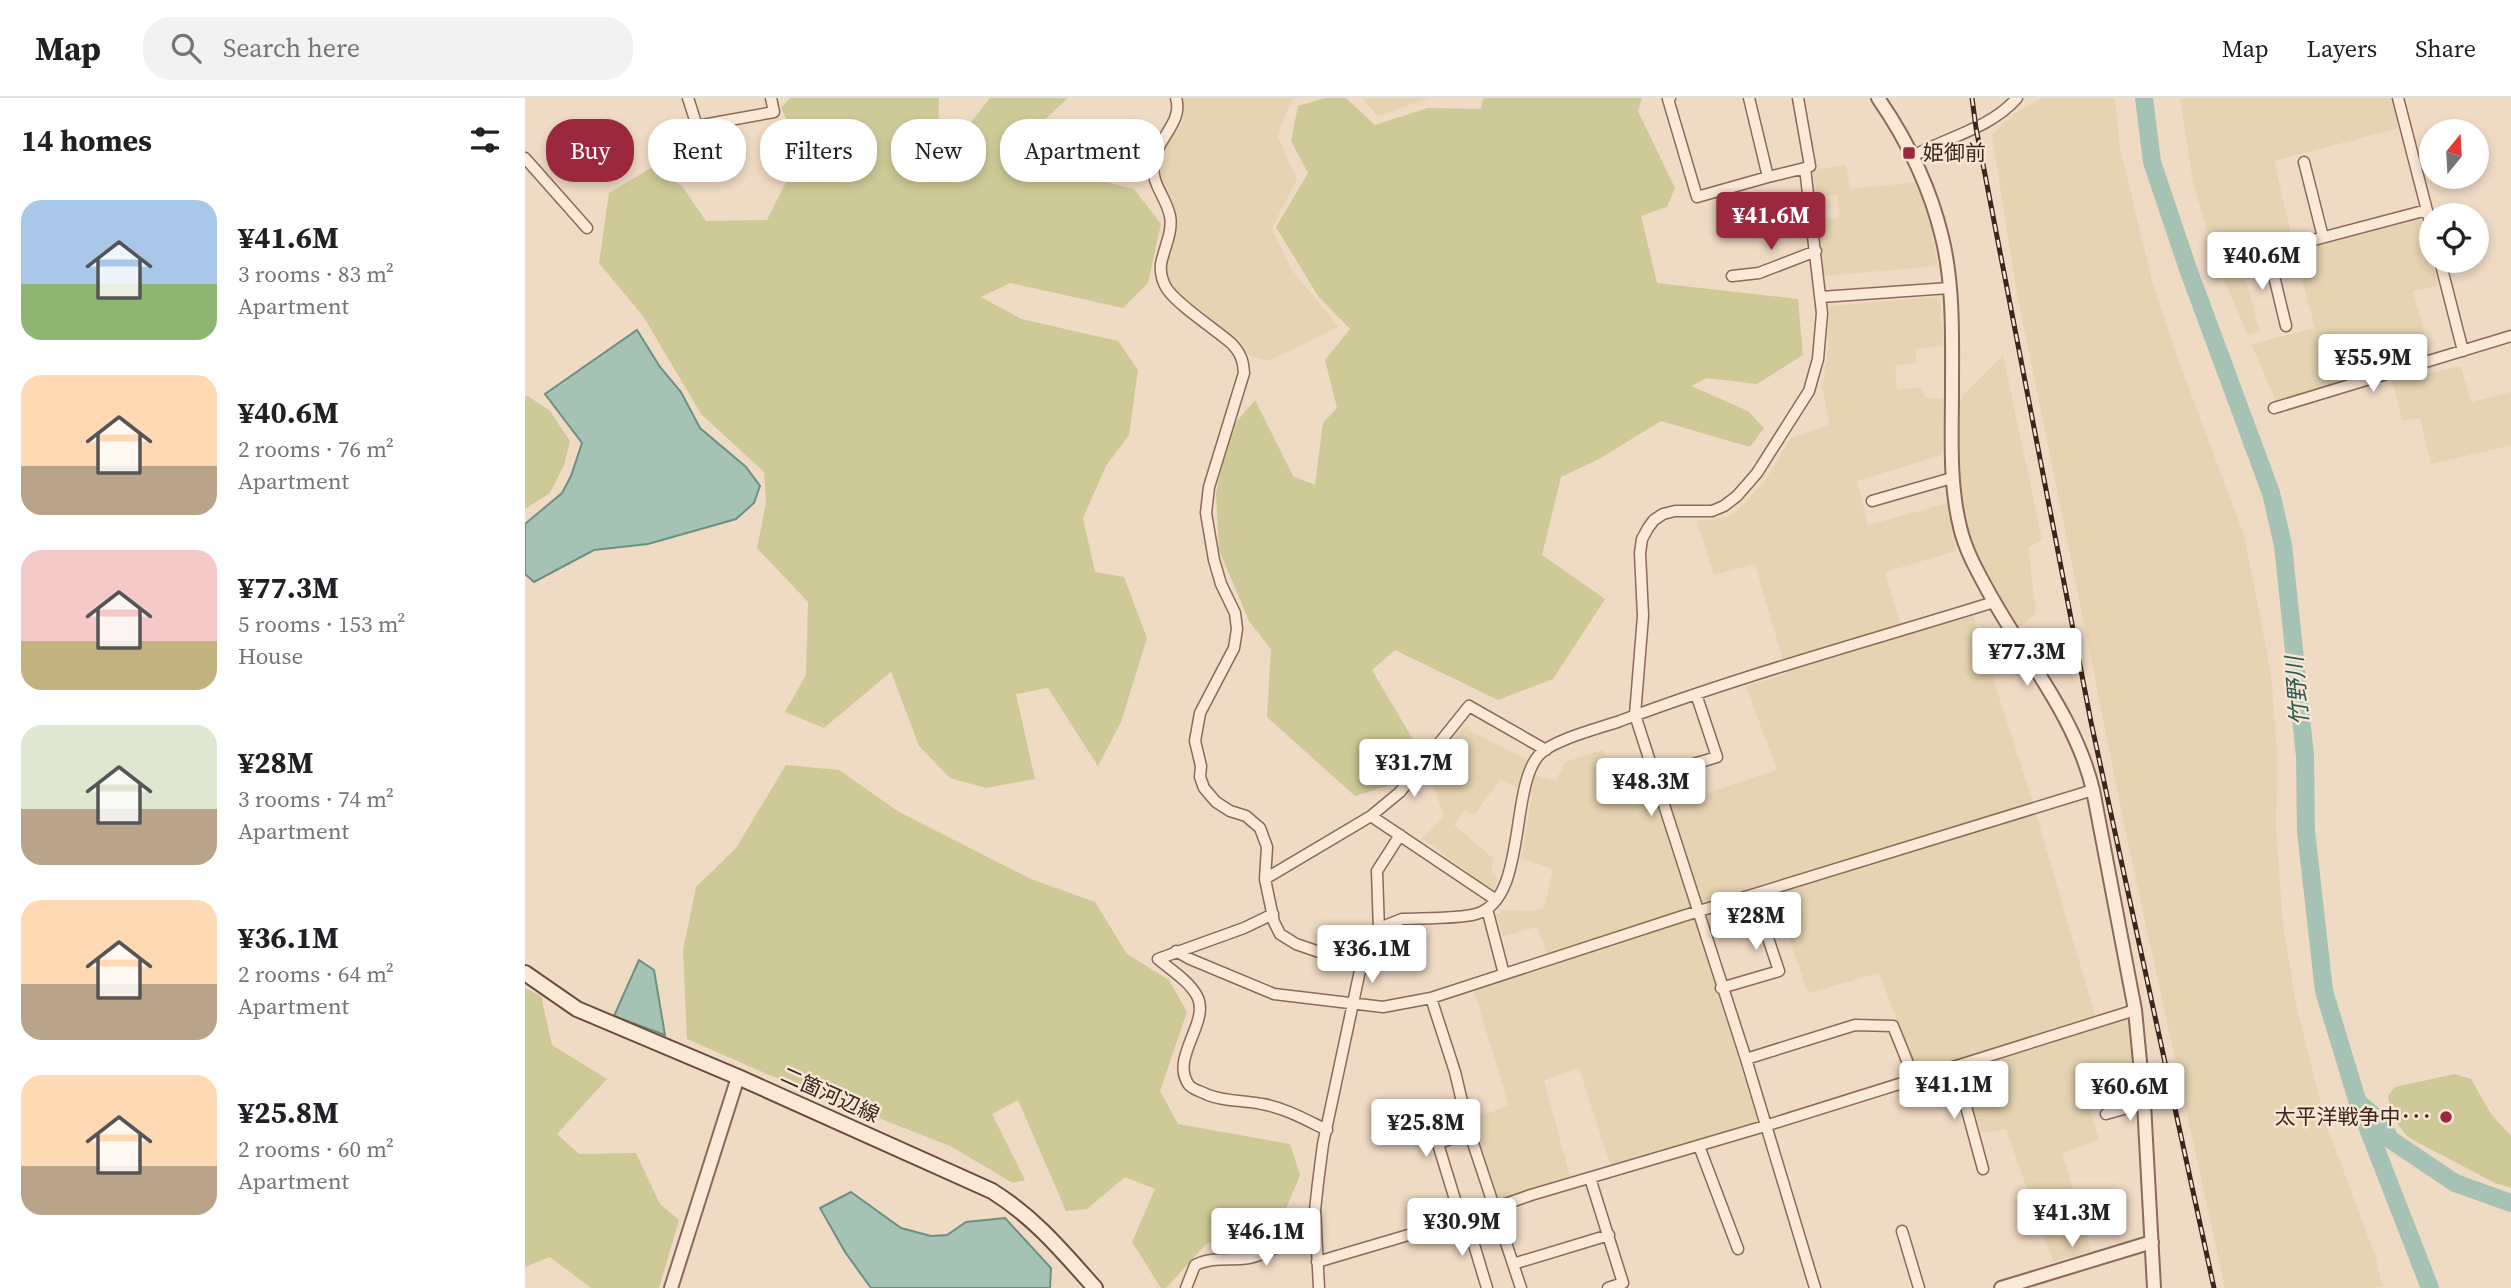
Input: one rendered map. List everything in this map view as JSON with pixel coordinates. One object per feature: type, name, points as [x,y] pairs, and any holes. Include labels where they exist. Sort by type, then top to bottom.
[{"type":"main road","name":"二箇河辺線","points":[[525,973],[577,1009],[738,1077],[992,1191],[1020,1209],[1047,1234],[1095,1288]]},
{"type":"street","points":[[688,98],[697,126],[774,112],[771,98]]},
{"type":"street","points":[[1175,98],[1177,115],[1159,144],[1153,168],[1157,190],[1169,213],[1170,222],[1161,262],[1163,281],[1177,300],[1240,352],[1244,373],[1212,475],[1206,513],[1214,560],[1221,584],[1235,613],[1237,628],[1234,648],[1199,713],[1195,741],[1201,766],[1200,777],[1204,788],[1216,802],[1230,811],[1247,816],[1260,828],[1267,847],[1265,879],[1280,934],[1296,944],[1328,955],[1363,959]]},
{"type":"street","points":[[1670,98],[1668,99],[1697,197],[1810,166],[1798,98]]},
{"type":"street","points":[[1749,98],[1768,177]]},
{"type":"street","points":[[1878,98],[1913,156],[1942,237],[1949,288],[1952,478],[1963,537],[1994,602],[2074,734],[2087,764],[2135,1010],[2144,1103],[2154,1288]]},
{"type":"street","points":[[1913,156],[1951,136],[1990,122],[2017,98]]},
{"type":"street","points":[[2398,98],[2425,203]]},
{"type":"street","points":[[525,158],[587,228]]},
{"type":"street","points":[[2304,162],[2323,237]]},
{"type":"street","points":[[1805,168],[1821,298],[1818,359],[1809,391],[1747,487],[1724,506],[1712,511],[1675,511],[1663,514],[1654,520],[1643,539],[1640,574],[1643,616],[1635,715],[1746,1059],[1815,1288]]},
{"type":"street","points":[[2215,266],[2419,212]]},
{"type":"street","points":[[1732,276],[1759,274],[1816,251]]},
{"type":"street","points":[[2268,251],[2286,326]]},
{"type":"street","points":[[2443,273],[2463,351]]},
{"type":"street","points":[[1821,298],[1949,288]]},
{"type":"street","points":[[2274,408],[2511,336]]},
{"type":"street","points":[[1872,501],[1952,478]]},
{"type":"street","points":[[1319,1288],[1315,1210],[1323,1144],[1363,959],[1382,927],[1402,919],[1475,915],[1496,900],[1515,852],[1527,779],[1542,752],[1566,740],[1696,694],[1994,602]]},
{"type":"street","points":[[1653,776],[1717,757],[1696,694]]},
{"type":"street","points":[[1265,879],[1371,816],[1400,792],[1469,706],[1546,750]]},
{"type":"street","points":[[1176,951],[1274,994],[1383,1007],[1431,998],[2092,790]]},
{"type":"street","points":[[1371,816],[1496,900]]},
{"type":"street","points":[[1379,931],[1377,871],[1400,835]]},
{"type":"street","points":[[1721,988],[1779,971],[1754,896]]},
{"type":"street","points":[[1487,909],[1504,974]]},
{"type":"street","points":[[1273,914],[1244,928],[1158,959],[1186,983],[1198,998],[1200,1012],[1184,1070],[1189,1085],[1213,1097],[1261,1103],[1285,1110],[1327,1130]]},
{"type":"street","points":[[1431,998],[1455,1072],[1469,1131],[1521,1288]]},
{"type":"street","points":[[1317,1262],[2135,1010]]},
{"type":"street","points":[[1746,1059],[1855,1026],[1893,1026],[1914,1079]]},
{"type":"street","points":[[1955,1066],[1983,1168]]},
{"type":"street","points":[[671,1288],[738,1077]]},
{"type":"street","points":[[2106,1114],[2144,1103]]},
{"type":"street","points":[[1469,1131],[1438,1144],[1487,1288]]},
{"type":"street","points":[[1699,1146],[1738,1249]]},
{"type":"street","points":[[1590,1178],[1623,1283],[1608,1288]]},
{"type":"street","points":[[1186,1288],[1195,1265],[1207,1259],[1251,1258],[1295,1234],[1315,1210]]},
{"type":"street","points":[[1902,1231],[1919,1288]]},
{"type":"street","points":[[1513,1264],[1609,1235]]},
{"type":"street","points":[[2002,1288],[2152,1242]]},
{"type":"shaded area","points":[[790,98],[939,98],[938,119],[891,119],[891,182],[986,182],[986,119],[974,119],[990,98],[1068,98],[1046,119],[1000,119],[1000,182],[1105,182],[1134,189],[1161,224],[1148,283],[1123,308],[1010,283],[981,297],[1021,319],[1118,341],[1138,370],[1129,435],[1106,466],[1083,518],[1095,572],[1124,577],[1147,638],[1121,722],[1098,766],[1048,688],[1016,694],[1035,779],[986,788],[950,778],[919,746],[891,672],[824,728],[785,712],[806,675],[808,602],[757,548],[766,503],[764,472],[701,414],[643,316],[599,263],[609,193],[627,182],[634,182],[634,178],[648,170],[648,182],[675,182],[682,186],[706,221],[767,220],[786,182],[877,182],[877,119],[786,119],[781,108]]},
{"type":"shaded area","points":[[1181,98],[1294,98],[1283,119],[1278,137],[1297,179],[1272,228],[1291,269],[1339,327],[1268,361],[1251,356],[1186,304],[1171,288],[1166,274],[1177,220],[1160,182],[1164,182],[1164,150],[1183,122]]},
{"type":"shaded area","points":[[1325,98],[1346,98],[1375,125],[1428,108],[1481,109],[1483,98],[1642,98],[1638,111],[1675,188],[1667,207],[1641,216],[1657,283],[1798,299],[1803,355],[1757,384],[1707,378],[1691,386],[1748,411],[1764,428],[1750,447],[1661,421],[1599,459],[1561,477],[1542,555],[1605,599],[1553,679],[1498,700],[1395,650],[1372,670],[1418,748],[1396,783],[1355,796],[1267,717],[1271,649],[1249,621],[1219,550],[1216,493],[1231,428],[1255,400],[1293,476],[1315,485],[1323,423],[1337,408],[1325,360],[1350,329],[1318,296],[1276,227],[1308,173],[1291,141],[1298,106]]},
{"type":"shaded area","points":[[1362,98],[1429,98],[1378,116]]},
{"type":"shaded area","points":[[2042,98],[2115,98],[2119,143],[2152,281],[2180,365],[2244,535],[2271,674],[2277,755],[2276,831],[2283,924],[2295,999],[2325,1121],[2376,1258],[2382,1286],[2225,1288],[2130,852],[2018,300],[1992,135],[2015,113]]},
{"type":"shaded area","points":[[2180,98],[2391,98],[2399,128],[2274,161],[2292,238],[2239,253],[2260,332],[2248,335],[2215,259],[2193,182]]},
{"type":"shaded area","points":[[1846,165],[1850,189],[1917,182],[1931,228],[1938,266],[1823,276],[1818,220],[1839,218],[1838,195],[1817,196],[1812,170]]},
{"type":"shaded area","points":[[2419,216],[2419,273],[2435,273],[2438,286],[2413,291],[2430,355],[2421,358],[2426,374],[2461,366],[2471,402],[2511,392],[2511,445],[2431,464],[2420,418],[2402,420],[2389,368],[2277,403],[2251,344],[2315,328],[2294,249]]},
{"type":"shaded area","points":[[1939,297],[1944,346],[1915,349],[1917,363],[1895,365],[1897,390],[1921,387],[1925,398],[1944,398],[1942,455],[1857,481],[1868,525],[1948,503],[1956,551],[1885,572],[1904,635],[1973,616],[2029,790],[2099,1029],[2129,1016],[2134,1077],[2085,1094],[2099,1140],[2062,1153],[2091,1251],[2053,1262],[2006,1129],[1982,1133],[1955,1059],[1916,1071],[1879,973],[1808,993],[1770,882],[1690,906],[1758,1122],[1611,1167],[1579,1068],[1544,1080],[1570,1177],[1499,1201],[1473,1118],[1509,1106],[1474,991],[1551,966],[1537,927],[1503,936],[1496,915],[1505,910],[1532,911],[1544,908],[1553,869],[1521,858],[1532,796],[1501,779],[1474,815],[1465,809],[1454,825],[1494,859],[1491,872],[1498,879],[1493,891],[1422,838],[1444,816],[1430,775],[1463,727],[1528,760],[1524,770],[1556,781],[1565,762],[1603,750],[1608,767],[1640,758],[1659,809],[1777,770],[1746,686],[1787,674],[1755,564],[1714,575],[1697,521],[1726,518],[1737,511],[1764,482],[1791,438],[1830,425],[1822,387],[1828,352],[1829,306]]},
{"type":"shaded area","points":[[637,330],[660,367],[681,392],[700,428],[746,467],[760,486],[754,503],[736,519],[648,544],[594,550],[534,582],[525,574],[525,524],[562,493],[582,443],[545,394]]},
{"type":"shaded area","points":[[2003,355],[2042,540],[2028,547],[2036,613],[2017,629],[1969,536],[1960,494],[1960,402],[1963,395]]},
{"type":"shaded area","points":[[528,396],[550,411],[570,441],[564,465],[550,493],[525,509],[525,397]]},
{"type":"shaded area","points":[[786,765],[839,770],[899,812],[1031,879],[1095,902],[1127,954],[1169,980],[1187,1012],[1160,1091],[1178,1124],[1290,1144],[1300,1175],[1278,1228],[1206,1244],[1166,1288],[1161,1288],[1132,1242],[1155,1189],[1125,1177],[1087,1209],[1066,1211],[1018,1100],[992,1114],[1025,1180],[1013,1183],[950,1146],[769,1075],[687,1039],[683,950],[696,887],[736,848]]},
{"type":"shaded area","points":[[639,960],[654,970],[665,1035],[614,1016]]},
{"type":"shaded area","points":[[525,988],[541,996],[552,1045],[607,1079],[557,1134],[579,1154],[636,1153],[660,1204],[679,1220],[659,1288],[591,1288],[550,1257],[525,1267]]},
{"type":"shaded area","points":[[2455,1074],[2471,1079],[2491,1114],[2511,1136],[2511,1188],[2495,1183],[2411,1139],[2395,1120],[2388,1096],[2395,1087]]},
{"type":"shaded area","points":[[851,1192],[901,1228],[931,1236],[947,1235],[966,1222],[1005,1218],[1051,1268],[1050,1288],[871,1288],[845,1252],[820,1208]]},
{"type":"waterway","name":"竹野川","points":[[2144,98],[2152,162],[2188,269],[2271,493],[2283,545],[2305,756],[2306,831],[2324,991],[2358,1103],[2430,1288]]},
{"type":"waterway","points":[[2361,1105],[2378,1119],[2391,1140],[2455,1183],[2511,1203]]},
{"type":"railway","points":[[1972,98],[2091,722],[2214,1288]]},
{"type":"place","name":"姫御前","points":[[1909,153]]},
{"type":"place","name":"太平洋戦争中･･･","points":[[2446,1117]]}]
